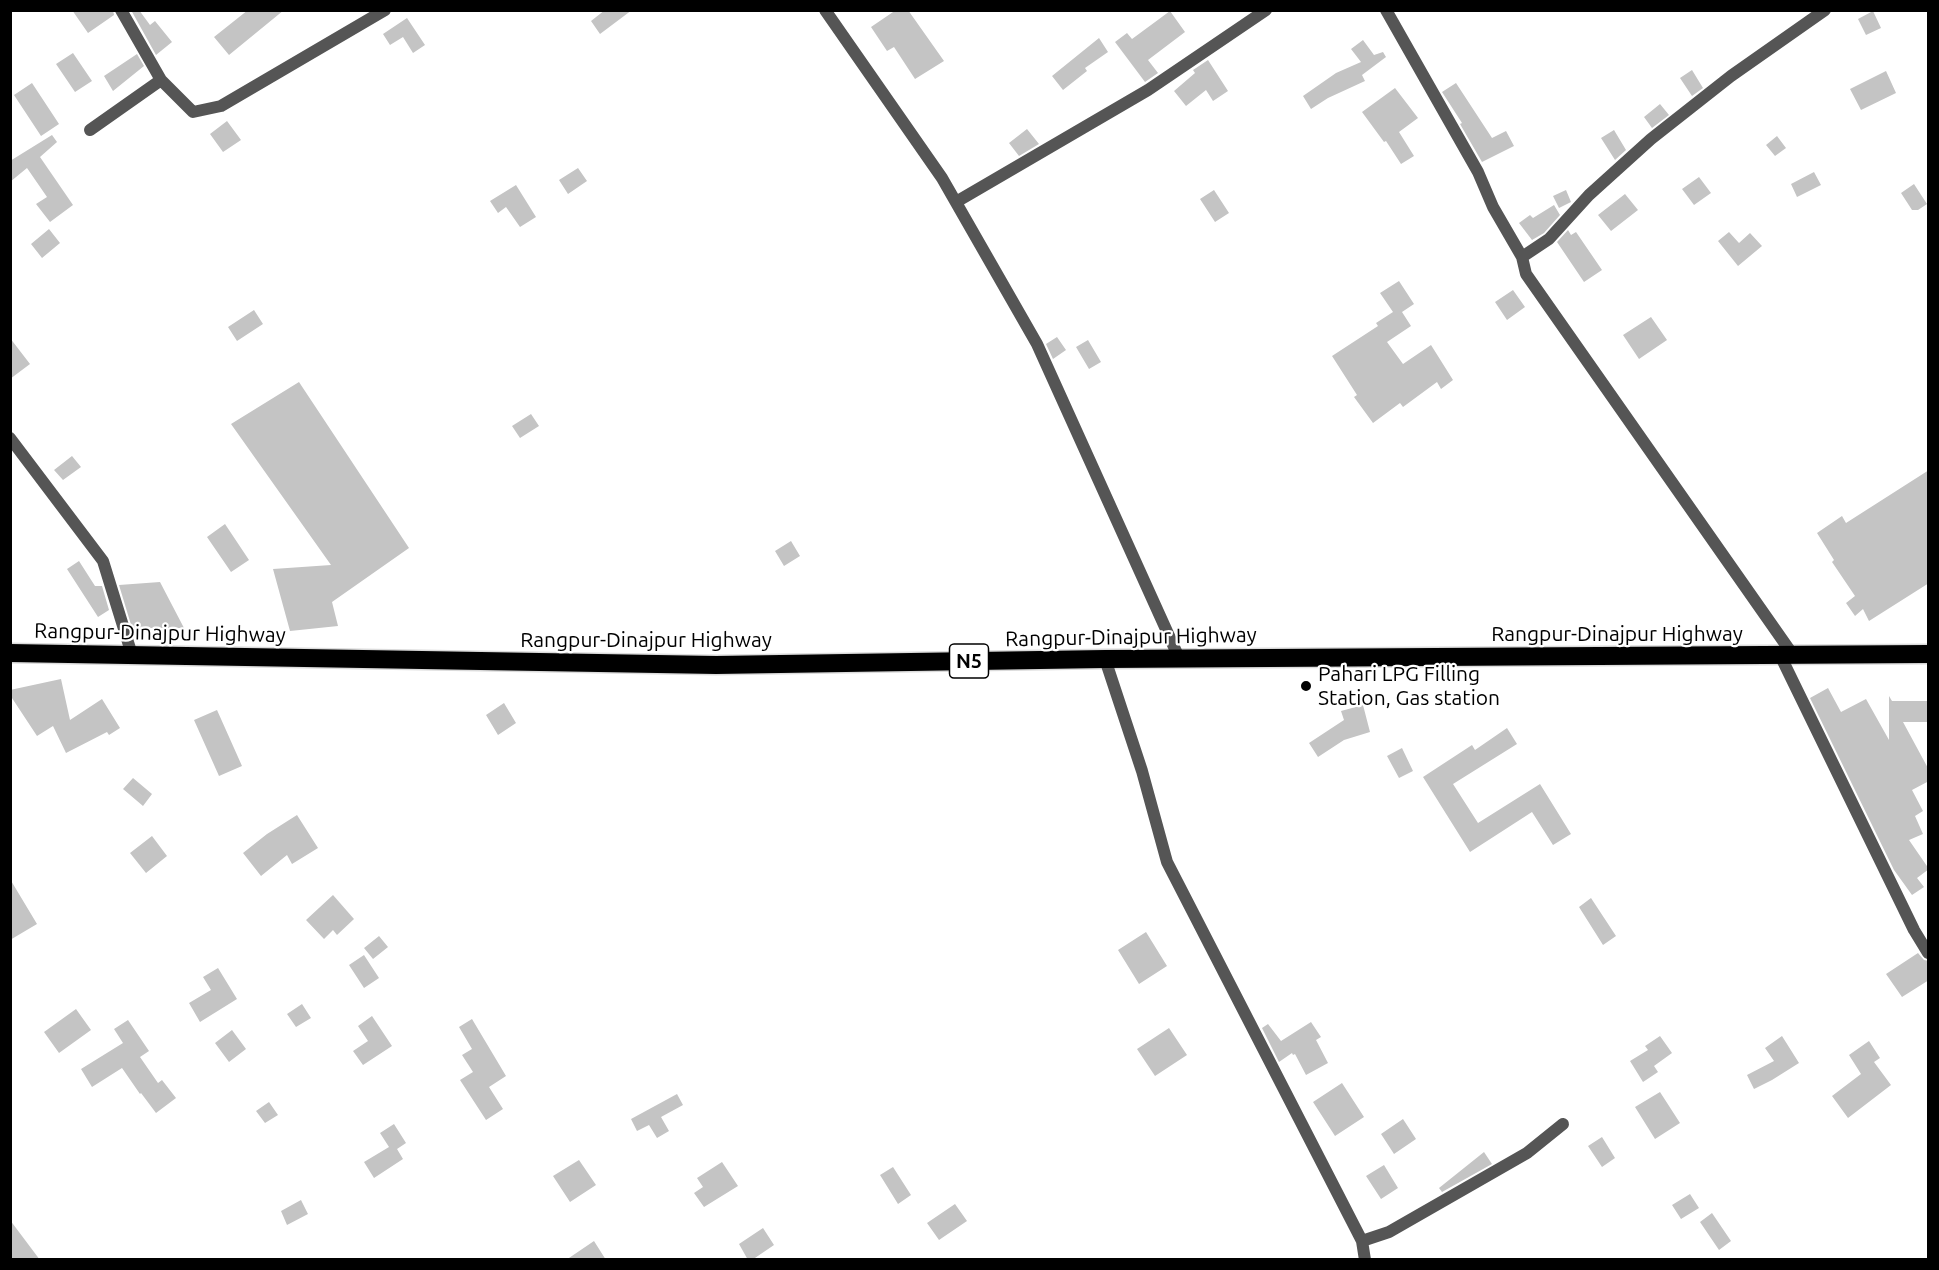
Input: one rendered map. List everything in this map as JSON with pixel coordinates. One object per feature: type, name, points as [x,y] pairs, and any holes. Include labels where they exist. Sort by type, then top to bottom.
[{"type":"highway","name":"Rangpur-Dinajpur Highway","points":[[10,653],[716,665],[1179,658],[1929,654]]},
{"type":"street","points":[[121,10],[161,80],[193,112],[221,106],[385,10]]},
{"type":"street","points":[[825,10],[942,178],[1037,344],[1179,658]]},
{"type":"street","points":[[956,202],[1148,90],[1266,10]]},
{"type":"street","points":[[1386,10],[1478,172],[1493,207],[1522,257],[1526,274],[1786,655],[1914,930],[1929,953]]},
{"type":"street","points":[[1522,257],[1549,240],[1589,195],[1652,139],[1731,76],[1825,10]]},
{"type":"street","points":[[90,130],[161,80]]},
{"type":"street","points":[[10,438],[103,561],[132,655]]},
{"type":"street","points":[[1105,659],[1142,771],[1167,862],[1362,1241],[1365,1260]]},
{"type":"street","points":[[1362,1241],[1389,1232],[1527,1153],[1563,1124]]},
{"type":"building","points":[[72,10],[113,10],[114,15],[88,33]]},
{"type":"building","points":[[131,10],[139,10],[150,25],[155,21],[172,42],[156,55]]},
{"type":"building","points":[[248,10],[284,10],[229,55],[214,37]]},
{"type":"building","points":[[605,10],[632,10],[600,34],[591,21]]},
{"type":"building","points":[[896,10],[908,10],[944,61],[915,79],[894,47],[887,51],[871,27]]},
{"type":"building","points":[[1170,11],[1185,32],[1148,60],[1158,73],[1145,82],[1115,42],[1127,33],[1132,39]]},
{"type":"building","points":[[1873,11],[1881,28],[1866,35],[1858,19]]},
{"type":"building","points":[[407,18],[425,45],[413,53],[403,37],[390,45],[383,34]]},
{"type":"building","points":[[1099,38],[1108,52],[1085,68],[1087,71],[1063,90],[1052,76]]},
{"type":"building","points":[[1363,40],[1374,55],[1383,52],[1386,57],[1362,75],[1365,81],[1328,98],[1311,109],[1303,96],[1336,73],[1361,62],[1351,49]]},
{"type":"building","points":[[73,53],[92,81],[75,92],[56,64]]},
{"type":"building","points":[[137,54],[144,66],[113,91],[104,76]]},
{"type":"building","points":[[1208,60],[1228,91],[1213,101],[1206,90],[1186,106],[1174,91],[1195,73],[1193,70]]},
{"type":"building","points":[[1692,70],[1703,88],[1692,96],[1680,78]]},
{"type":"building","points":[[1886,71],[1896,93],[1861,110],[1850,89]]},
{"type":"building","points":[[32,83],[59,124],[41,136],[14,95]]},
{"type":"building","points":[[1456,83],[1492,138],[1506,131],[1514,146],[1482,162],[1460,124],[1462,123],[1442,92]]},
{"type":"building","points":[[1395,88],[1418,118],[1399,132],[1414,156],[1401,164],[1386,141],[1384,142],[1362,112]]},
{"type":"building","points":[[1660,104],[1669,115],[1652,128],[1644,117]]},
{"type":"building","points":[[227,121],[241,140],[223,152],[210,134]]},
{"type":"building","points":[[1027,129],[1039,144],[1019,156],[1009,143]]},
{"type":"building","points":[[1614,130],[1626,150],[1615,160],[1601,138]]},
{"type":"building","points":[[52,135],[57,142],[40,157],[73,205],[50,222],[36,204],[47,197],[27,168],[10,182],[10,161]]},
{"type":"building","points":[[1777,136],[1786,148],[1775,156],[1766,145]]},
{"type":"building","points":[[578,168],[587,181],[568,194],[559,180]]},
{"type":"building","points":[[1814,172],[1821,185],[1797,197],[1791,184]]},
{"type":"building","points":[[1699,177],[1711,193],[1694,205],[1682,189]]},
{"type":"building","points":[[1914,184],[1927,204],[1918,210],[1912,210],[1901,193]]},
{"type":"building","points":[[516,185],[536,217],[520,227],[506,207],[498,213],[490,201]]},
{"type":"building","points":[[1214,190],[1229,213],[1215,222],[1200,199]]},
{"type":"building","points":[[1566,190],[1571,202],[1559,208],[1553,196]]},
{"type":"building","points":[[1625,194],[1638,210],[1611,231],[1598,215]]},
{"type":"building","points":[[1554,205],[1560,215],[1544,233],[1532,240],[1519,223],[1530,215],[1533,218]]},
{"type":"building","points":[[49,229],[60,243],[42,258],[31,244]]},
{"type":"building","points":[[1568,230],[1571,235],[1576,232],[1602,270],[1584,282],[1557,242]]},
{"type":"building","points":[[1729,232],[1739,243],[1750,233],[1762,246],[1738,266],[1718,241]]},
{"type":"building","points":[[1399,281],[1414,304],[1402,312],[1411,326],[1387,342],[1403,364],[1431,345],[1453,380],[1441,389],[1437,382],[1403,407],[1400,403],[1373,423],[1354,397],[1357,395],[1332,356],[1378,326],[1376,323],[1393,312],[1380,293]]},
{"type":"building","points":[[1513,290],[1525,307],[1507,320],[1495,302]]},
{"type":"building","points":[[254,310],[263,324],[237,341],[228,327]]},
{"type":"building","points":[[1651,317],[1667,340],[1639,359],[1623,335]]},
{"type":"building","points":[[1057,337],[1066,350],[1053,359],[1046,344]]},
{"type":"building","points":[[10,338],[30,364],[10,379]]},
{"type":"building","points":[[1088,340],[1101,362],[1089,369],[1076,347]]},
{"type":"building","points":[[299,382],[409,548],[332,602],[338,626],[290,631],[273,569],[331,565],[231,424]]},
{"type":"building","points":[[531,414],[539,426],[520,438],[512,426]]},
{"type":"building","points":[[72,456],[81,467],[63,480],[54,470]]},
{"type":"building","points":[[1929,470],[1929,583],[1869,621],[1863,609],[1855,616],[1846,603],[1855,596],[1832,562],[1834,560],[1817,533],[1842,516],[1846,523]]},
{"type":"building","points":[[225,524],[249,560],[231,572],[207,537]]},
{"type":"building","points":[[791,541],[800,556],[784,566],[775,551]]},
{"type":"building","points":[[79,561],[95,586],[102,586],[109,610],[98,617],[67,569]]},
{"type":"building","points":[[160,582],[184,628],[132,628],[119,585]]},
{"type":"building","points":[[61,679],[70,720],[102,699],[120,728],[109,735],[107,732],[66,753],[53,726],[37,736],[10,695],[10,690]]},
{"type":"building","points":[[1828,688],[1841,712],[1866,699],[1889,740],[1889,696],[1892,701],[1929,701],[1929,722],[1903,722],[1929,770],[1929,781],[1912,790],[1923,811],[1915,816],[1923,834],[1909,840],[1929,869],[1917,878],[1924,887],[1912,895],[1894,870],[1810,698]]},
{"type":"building","points":[[504,703],[516,723],[498,735],[486,715]]},
{"type":"building","points":[[1363,705],[1370,732],[1344,740],[1318,757],[1309,743],[1344,720],[1341,711]]},
{"type":"building","points":[[217,710],[242,766],[219,776],[194,720]]},
{"type":"building","points":[[1507,728],[1517,744],[1453,784],[1478,823],[1540,784],[1571,834],[1553,845],[1532,812],[1470,852],[1423,777],[1472,745],[1475,750]]},
{"type":"building","points":[[1402,748],[1413,771],[1399,778],[1387,756]]},
{"type":"building","points":[[133,778],[152,794],[143,806],[123,789]]},
{"type":"building","points":[[297,815],[318,848],[292,864],[287,855],[261,876],[243,853]]},
{"type":"building","points":[[152,836],[167,856],[146,873],[130,853]]},
{"type":"building","points":[[10,879],[37,924],[10,940]]},
{"type":"building","points":[[333,895],[354,919],[337,935],[333,930],[324,939],[306,920]]},
{"type":"building","points":[[1591,898],[1616,936],[1603,945],[1579,907]]},
{"type":"building","points":[[1146,932],[1167,966],[1139,984],[1118,950]]},
{"type":"building","points":[[379,936],[388,947],[373,959],[364,948]]},
{"type":"building","points":[[1918,953],[1924,960],[1929,961],[1929,980],[1902,997],[1886,974]]},
{"type":"building","points":[[364,955],[379,978],[364,988],[349,965]]},
{"type":"building","points":[[218,968],[237,999],[200,1022],[189,1003],[211,990],[203,977]]},
{"type":"building","points":[[302,1004],[311,1018],[296,1027],[287,1014]]},
{"type":"building","points":[[76,1009],[91,1030],[59,1053],[44,1032]]},
{"type":"building","points":[[372,1016],[392,1046],[363,1065],[353,1051],[368,1041],[358,1026]]},
{"type":"building","points":[[472,1019],[506,1076],[489,1087],[503,1109],[486,1120],[460,1080],[473,1072],[462,1055],[472,1049],[459,1027]]},
{"type":"building","points":[[128,1020],[149,1051],[140,1057],[158,1083],[162,1080],[176,1098],[156,1113],[122,1068],[92,1087],[81,1069],[123,1043],[114,1029]]},
{"type":"building","points":[[1311,1022],[1321,1037],[1316,1040],[1328,1063],[1306,1075],[1295,1054],[1292,1053],[1279,1062],[1262,1028],[1268,1024],[1281,1041]]},
{"type":"building","points":[[1169,1028],[1187,1055],[1155,1076],[1137,1049]]},
{"type":"building","points":[[232,1030],[246,1049],[229,1062],[215,1043]]},
{"type":"building","points":[[1660,1036],[1672,1053],[1654,1066],[1658,1072],[1643,1082],[1630,1061],[1648,1050],[1645,1046]]},
{"type":"building","points":[[1782,1036],[1799,1063],[1754,1089],[1747,1075],[1774,1061],[1765,1048]]},
{"type":"building","points":[[1869,1041],[1880,1058],[1874,1062],[1891,1085],[1848,1118],[1832,1096],[1861,1074],[1849,1055]]},
{"type":"building","points":[[1342,1083],[1364,1117],[1335,1136],[1313,1102]]},
{"type":"building","points":[[1660,1092],[1680,1123],[1655,1139],[1635,1107]]},
{"type":"building","points":[[677,1094],[683,1105],[661,1117],[669,1131],[657,1138],[649,1125],[637,1131],[631,1119]]},
{"type":"building","points":[[269,1102],[278,1115],[265,1123],[256,1111]]},
{"type":"building","points":[[1403,1119],[1416,1139],[1394,1154],[1381,1134]]},
{"type":"building","points":[[394,1124],[406,1143],[397,1149],[403,1159],[374,1178],[364,1162],[389,1147],[380,1133]]},
{"type":"building","points":[[1602,1137],[1615,1158],[1602,1167],[1588,1146]]},
{"type":"building","points":[[1484,1152],[1492,1164],[1442,1192],[1439,1188]]},
{"type":"building","points":[[579,1160],[596,1185],[570,1202],[553,1176]]},
{"type":"building","points":[[722,1162],[738,1186],[704,1207],[694,1193],[703,1187],[697,1178]]},
{"type":"building","points":[[1384,1165],[1398,1188],[1381,1199],[1366,1176]]},
{"type":"building","points":[[893,1167],[911,1195],[898,1204],[880,1175]]},
{"type":"building","points":[[1690,1194],[1699,1208],[1681,1219],[1672,1205]]},
{"type":"building","points":[[301,1200],[308,1214],[287,1225],[281,1211]]},
{"type":"building","points":[[955,1204],[967,1221],[939,1240],[927,1223]]},
{"type":"building","points":[[1712,1213],[1731,1241],[1719,1250],[1700,1222]]},
{"type":"building","points":[[10,1220],[40,1260],[10,1260]]},
{"type":"building","points":[[763,1228],[774,1245],[752,1260],[748,1260],[739,1244]]},
{"type":"building","points":[[594,1241],[606,1260],[566,1260]]},
{"type":"place","name":"Pahari LPG Filling Station, Gas station","points":[[1306,686]]}]
